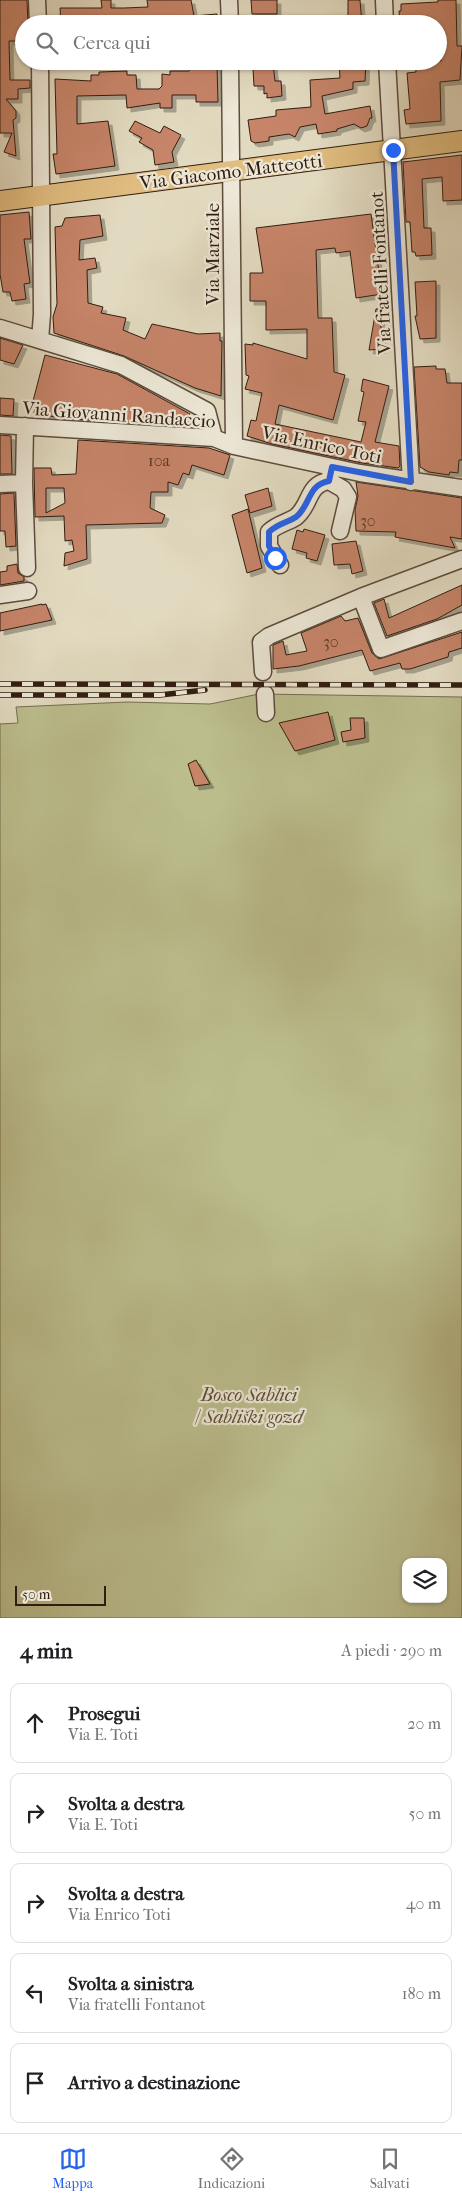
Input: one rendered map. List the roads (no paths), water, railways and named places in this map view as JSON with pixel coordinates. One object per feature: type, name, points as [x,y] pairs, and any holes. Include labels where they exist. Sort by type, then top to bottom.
[{"type":"main road","name":"Via Giacomo Matteotti","points":[[0,201],[462,141]]},
{"type":"street","points":[[37,0],[38,15]]},
{"type":"street","points":[[229,0],[230,15]]},
{"type":"street","points":[[384,0],[385,15]]},
{"type":"street","points":[[40,70],[42,314],[40,340]]},
{"type":"street","name":"Via Marziale","points":[[230,70],[232,410],[234,446]]},
{"type":"street","name":"Via fratelli Fontanot","points":[[389,70],[411,482]]},
{"type":"street","points":[[0,328],[121,365],[207,411],[232,410]]},
{"type":"street","points":[[207,411],[214,438]]},
{"type":"street","name":"Via Giovanni Randaccio","points":[[0,425],[214,438],[234,446]]},
{"type":"street","points":[[25,426],[24,483],[28,568]]},
{"type":"street","name":"Via Enrico Toti","points":[[234,446],[330,474],[462,488]]},
{"type":"street","points":[[280,564],[269,546],[269,532],[278,523],[295,517],[304,508],[312,489],[330,474],[348,497],[340,531]]},
{"type":"street","points":[[0,484],[24,483]]},
{"type":"street","points":[[263,672],[261,642],[269,636],[361,597],[462,559]]},
{"type":"street","points":[[0,595],[28,590]]},
{"type":"street","points":[[361,597],[381,649],[462,621]]},
{"type":"street","points":[[265,694],[266,713]]},
{"type":"railway","points":[[0,684],[462,685]]},
{"type":"railway","points":[[0,695],[160,695],[205,690]]},
{"type":"park label","name":"Bosco Sablici / Sabliški gozd","points":[[249,1405]]}]
